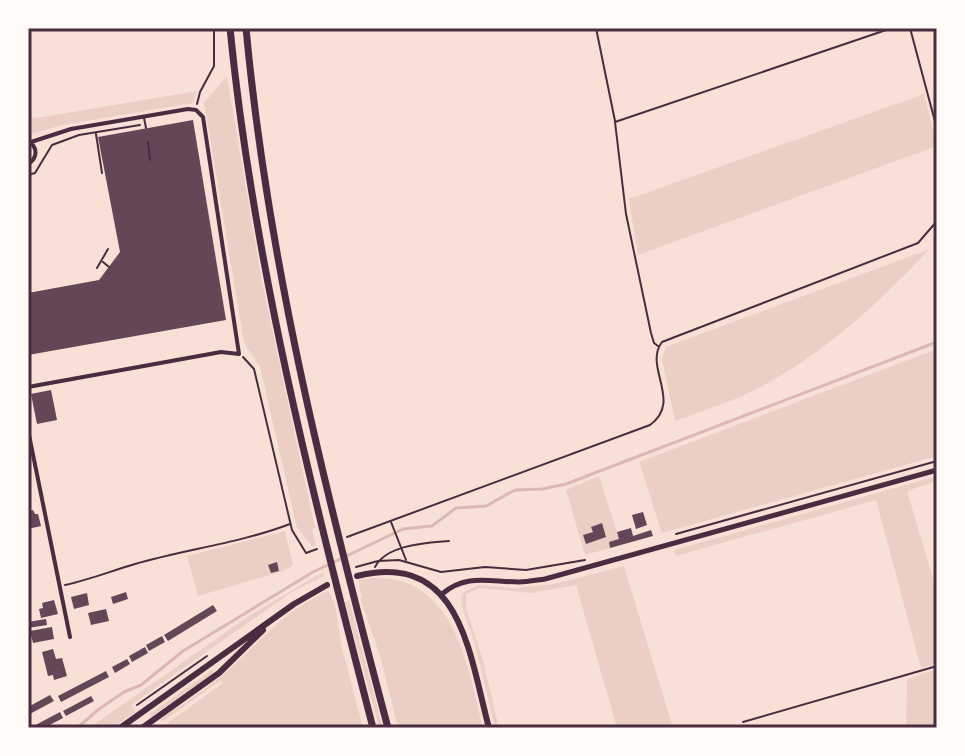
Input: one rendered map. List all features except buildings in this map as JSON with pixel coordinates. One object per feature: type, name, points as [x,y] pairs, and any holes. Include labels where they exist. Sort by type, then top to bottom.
[{"type":"highway","points":[[230,28],[268,281],[320,526],[373,728]]},
{"type":"highway","points":[[246,28],[279,267],[314,439],[388,728]]},
{"type":"main road","points":[[356,572],[384,570],[408,574],[421,578],[442,594],[462,626],[489,728]]},
{"type":"main road","points":[[122,727],[294,604],[327,585]]},
{"type":"main road","points":[[122,727],[140,728],[219,673],[271,621]]},
{"type":"street","points":[[28,164],[36,153],[30,142],[71,129],[196,110],[203,117],[239,354],[221,352],[28,387]]},
{"type":"street","points":[[28,430],[70,637]]},
{"type":"street","points":[[442,594],[467,580],[517,582],[559,576],[937,470]]},
{"type":"lane","points":[[910,28],[937,129]]},
{"type":"lane","points":[[143,117],[145,126]]},
{"type":"path","points":[[196,110],[200,92],[214,66],[214,28]]},
{"type":"path","points":[[596,28],[615,122],[626,214],[651,333],[658,346]]},
{"type":"path","points":[[615,122],[892,28]]},
{"type":"path","points":[[28,175],[35,173],[52,145],[79,135],[145,126]]},
{"type":"path","points":[[96,133],[102,173]]},
{"type":"path","points":[[148,142],[150,160]]},
{"type":"path","points":[[347,537],[650,425],[658,419],[664,398],[658,346],[670,337],[918,243],[937,221]]},
{"type":"path","points":[[97,268],[108,249]]},
{"type":"path","points":[[102,262],[109,267]]},
{"type":"path","points":[[239,354],[254,369],[290,524],[306,553],[317,549]]},
{"type":"path","points":[[674,535],[937,461]]},
{"type":"path","points":[[391,522],[407,560]]},
{"type":"path","points":[[60,587],[290,524]]},
{"type":"path","points":[[356,572],[401,549],[449,541]]},
{"type":"path","points":[[378,561],[407,560],[441,572],[485,567],[545,569],[585,560]]},
{"type":"path","points":[[373,572],[378,561]]},
{"type":"path","points":[[743,722],[937,666]]},
{"type":"shaded area","points":[[227,76],[262,282],[315,528],[312,529],[316,546],[312,546],[297,528],[260,367],[244,343],[204,103]]},
{"type":"shaded area","points":[[197,91],[193,103],[62,125],[28,135],[28,116],[37,118]]},
{"type":"shaded area","points":[[924,94],[937,146],[638,255],[629,199]]},
{"type":"shaded area","points":[[930,249],[868,310],[801,363],[751,392],[675,421],[662,359],[666,347]]},
{"type":"shaded area","points":[[937,349],[937,456],[662,533],[639,462]]},
{"type":"shaded area","points":[[599,476],[621,545],[585,555],[566,490]]},
{"type":"shaded area","points":[[937,476],[937,481],[907,491],[937,592],[937,664],[921,668],[876,500],[676,556],[674,550]]},
{"type":"shaded area","points":[[285,531],[293,565],[283,571],[198,596],[187,556]]},
{"type":"shaded area","points":[[624,566],[673,728],[617,728],[576,585],[531,593],[480,588],[466,594],[466,608],[483,660],[499,728],[495,728],[475,644],[462,607],[464,592],[478,585],[515,588],[554,584]]},
{"type":"shaded area","points":[[323,572],[324,576],[292,592],[131,705],[135,712],[112,728],[89,728],[249,616]]},
{"type":"shaded area","points":[[358,580],[401,581],[423,592],[440,608],[463,653],[483,728],[398,728],[380,656],[360,598]]},
{"type":"shaded area","points":[[328,591],[335,604],[341,644],[363,728],[161,728],[223,683],[221,680],[165,720],[158,721],[220,677],[295,610]]},
{"type":"shaded area","points":[[349,600],[383,728],[379,728],[345,602]]},
{"type":"shaded area","points":[[937,669],[937,728],[906,728],[907,679]]},
{"type":"shaded area","points":[[212,670],[214,673],[151,717],[149,714]]},
{"type":"waterway","points":[[77,728],[124,692],[141,685],[183,651],[313,572],[403,529],[432,526],[456,508],[486,506],[515,490],[566,484],[937,342]]}]
